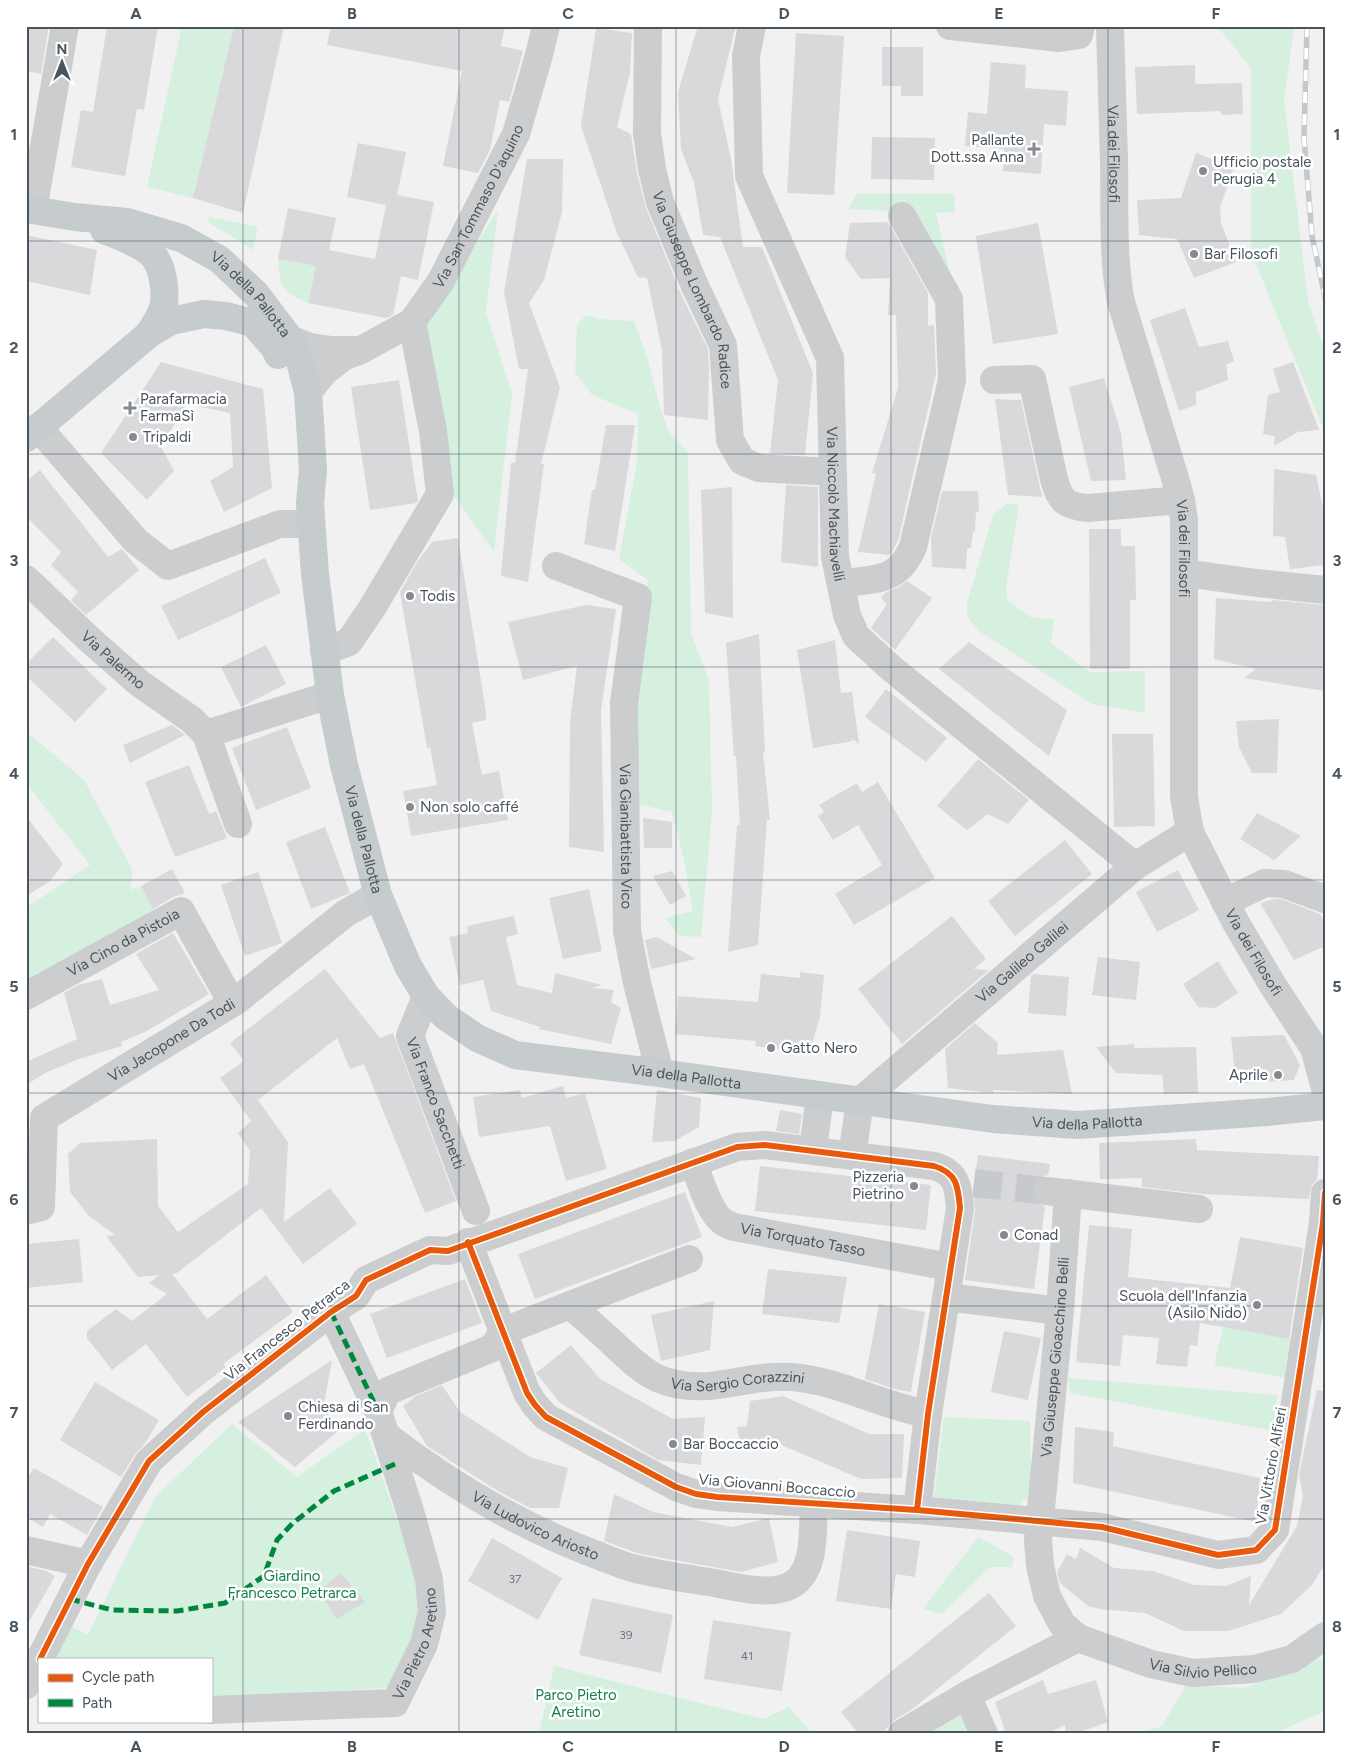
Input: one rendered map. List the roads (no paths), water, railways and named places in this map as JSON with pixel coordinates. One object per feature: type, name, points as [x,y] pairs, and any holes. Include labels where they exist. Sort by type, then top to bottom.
[{"type":"main road","name":"Via della Pallotta","points":[[30,210],[127,222],[181,238],[219,259],[256,294],[290,339],[300,362],[308,392],[314,470],[311,514],[324,651],[330,695],[344,765],[378,895],[408,966],[426,996],[446,1017],[477,1038],[515,1054],[993,1119],[1065,1126],[1268,1112],[1325,1106]]},
{"type":"main road","points":[[75,217],[131,241],[151,253],[161,270],[164,284],[162,312],[149,334]]},
{"type":"main road","points":[[32,433],[149,334],[171,321],[204,314],[226,316],[253,323],[274,347],[287,371],[297,407],[301,470],[311,514]]},
{"type":"street","points":[[30,210],[65,26]]},
{"type":"street","name":"Via San Tommaso D'aquino","points":[[308,392],[324,372],[343,357],[361,350],[412,322],[441,281],[516,134],[546,26]]},
{"type":"street","name":"Via Giuseppe Lombardo Radice","points":[[648,26],[647,133],[652,169],[660,202],[694,284],[723,345],[730,440],[742,461],[759,468],[833,472]]},
{"type":"street","name":"Via Niccolò Machiavelli","points":[[752,26],[746,56],[749,176],[830,358],[836,557],[847,614],[856,636],[891,668],[1135,866]]},
{"type":"street","points":[[950,26],[1059,38],[1079,34],[1082,26]]},
{"type":"street","name":"Via dei Filosofi","points":[[1110,26],[1114,160],[1114,252],[1117,280],[1121,302],[1181,500],[1184,520],[1184,797],[1190,832],[1225,902],[1272,984],[1314,1048],[1325,1088]]},
{"type":"street","points":[[840,582],[878,579],[890,576],[900,569],[907,560],[913,547],[952,380],[949,299],[902,216]]},
{"type":"street","points":[[324,651],[349,642],[372,608],[440,494],[433,431],[412,322]]},
{"type":"street","name":"Via San Tommaso D'aquino","points":[[290,339],[310,347],[332,350],[361,350]]},
{"type":"street","points":[[994,380],[1032,378],[1057,491],[1065,502],[1074,507],[1088,508],[1181,500]]},
{"type":"street","points":[[32,433],[136,541],[168,566],[311,514]]},
{"type":"street","name":"Via Gianibattista Vico","points":[[556,566],[638,597],[624,703],[628,931],[637,983],[660,1073]]},
{"type":"street","points":[[1184,573],[1325,590]]},
{"type":"street","name":"Via Palermo","points":[[26,579],[89,639],[144,687],[192,720],[206,734],[238,824]]},
{"type":"street","points":[[206,734],[330,695]]},
{"type":"street","name":"Via Galileo Galilei","points":[[860,1101],[1135,866],[1190,832]]},
{"type":"street","points":[[1225,902],[1265,882],[1284,884],[1325,899]]},
{"type":"street","name":"Via Jacopone Da Todi","points":[[26,1211],[41,1207],[44,1118],[232,1003],[346,913],[378,895]]},
{"type":"street","name":"Via Cino da Pistoia","points":[[26,996],[181,911],[232,1003]]},
{"type":"street","name":"Via Franco Sacchetti","points":[[426,996],[410,1036],[476,1212]]},
{"type":"street","points":[[813,1150],[820,1095]]},
{"type":"street","points":[[852,1156],[860,1101]]},
{"type":"street","name":"Via Francesco Petrarca","points":[[42,1658],[88,1564],[149,1461],[203,1412],[331,1312],[356,1296],[373,1294],[437,1265],[458,1247],[730,1149],[750,1145],[813,1150],[934,1166],[944,1169],[966,1184],[950,1267]]},
{"type":"street","name":"Via Torquato Tasso","points":[[693,1162],[710,1204],[723,1222],[734,1226],[950,1267]]},
{"type":"street","name":"Via Giuseppe Gioacchino Belli","points":[[1078,1638],[1062,1624],[1047,1596],[1040,1566],[1039,1520],[1060,1311],[1057,1192],[1199,1209]]},
{"type":"street","name":"Via Vittorio Alfieri","points":[[1039,1520],[1102,1527],[1218,1555],[1256,1550],[1275,1530],[1323,1223],[1325,1193]]},
{"type":"street","name":"Via Giovanni Boccaccio","points":[[458,1247],[504,1331],[527,1393],[535,1405],[546,1417],[676,1487],[696,1494],[740,1499],[1039,1520]]},
{"type":"street","points":[[378,1411],[388,1391],[492,1348],[504,1331],[688,1258]]},
{"type":"street","points":[[917,1510],[928,1414],[950,1267]]},
{"type":"street","points":[[946,1297],[1060,1311]]},
{"type":"street","name":"Via Sergio Corazzini","points":[[570,1305],[642,1369],[656,1378],[667,1382],[688,1386],[708,1386],[768,1377],[791,1377],[829,1384],[908,1410],[928,1414]]},
{"type":"street","points":[[331,1312],[378,1411],[387,1436]]},
{"type":"street","name":"Via Ludovico Ariosto","points":[[387,1436],[426,1466],[474,1496],[562,1542],[635,1569],[744,1589],[779,1589],[792,1584],[801,1576],[808,1566],[814,1503]]},
{"type":"street","name":"Via Pietro Aretino","points":[[212,1710],[396,1703],[424,1644],[432,1612],[429,1579],[387,1436]]},
{"type":"street","points":[[26,1550],[88,1564]]},
{"type":"street","name":"Via Silvio Pellico","points":[[1078,1638],[1151,1664],[1193,1674],[1254,1669],[1292,1659],[1325,1636]]},
{"type":"street","points":[[901,1734],[967,1695],[1078,1638]]},
{"type":"street","points":[[967,1695],[984,1734]]},
{"type":"tunnel","points":[[974,1183],[1047,1191]]},
{"type":"railway","points":[[1307,26],[1304,138],[1312,236],[1325,297]]},
{"type":"place","name":"Pallante Dott.ssa Anna","points":[[1034,149]]},
{"type":"place","name":"Ufficio postale Perugia 4","points":[[1203,171]]},
{"type":"place","name":"Bar Filosofi","points":[[1194,254]]},
{"type":"place","name":"Parafarmacia FarmaSì","points":[[130,408]]},
{"type":"place","name":"Tripaldi","points":[[133,437]]},
{"type":"place","name":"Todis","points":[[410,596]]},
{"type":"place","name":"Non solo caffé","points":[[410,807]]},
{"type":"place","name":"Gatto Nero","points":[[771,1048]]},
{"type":"place","name":"Aprile","points":[[1278,1075]]},
{"type":"place","name":"Pizzeria Pietrino","points":[[914,1186]]},
{"type":"place","name":"Conad","points":[[1004,1235]]},
{"type":"place","name":"Scuola dell'Infanzia (Asilo Nido)","points":[[1257,1305]]},
{"type":"place","name":"Chiesa di San Ferdinando","points":[[288,1416]]},
{"type":"place","name":"Bar Boccaccio","points":[[673,1444]]},
{"type":"park label","name":"Giardino Francesco Petrarca","points":[[292,1584]]},
{"type":"park label","name":"Parco Pietro Aretino","points":[[576,1704]]}]
